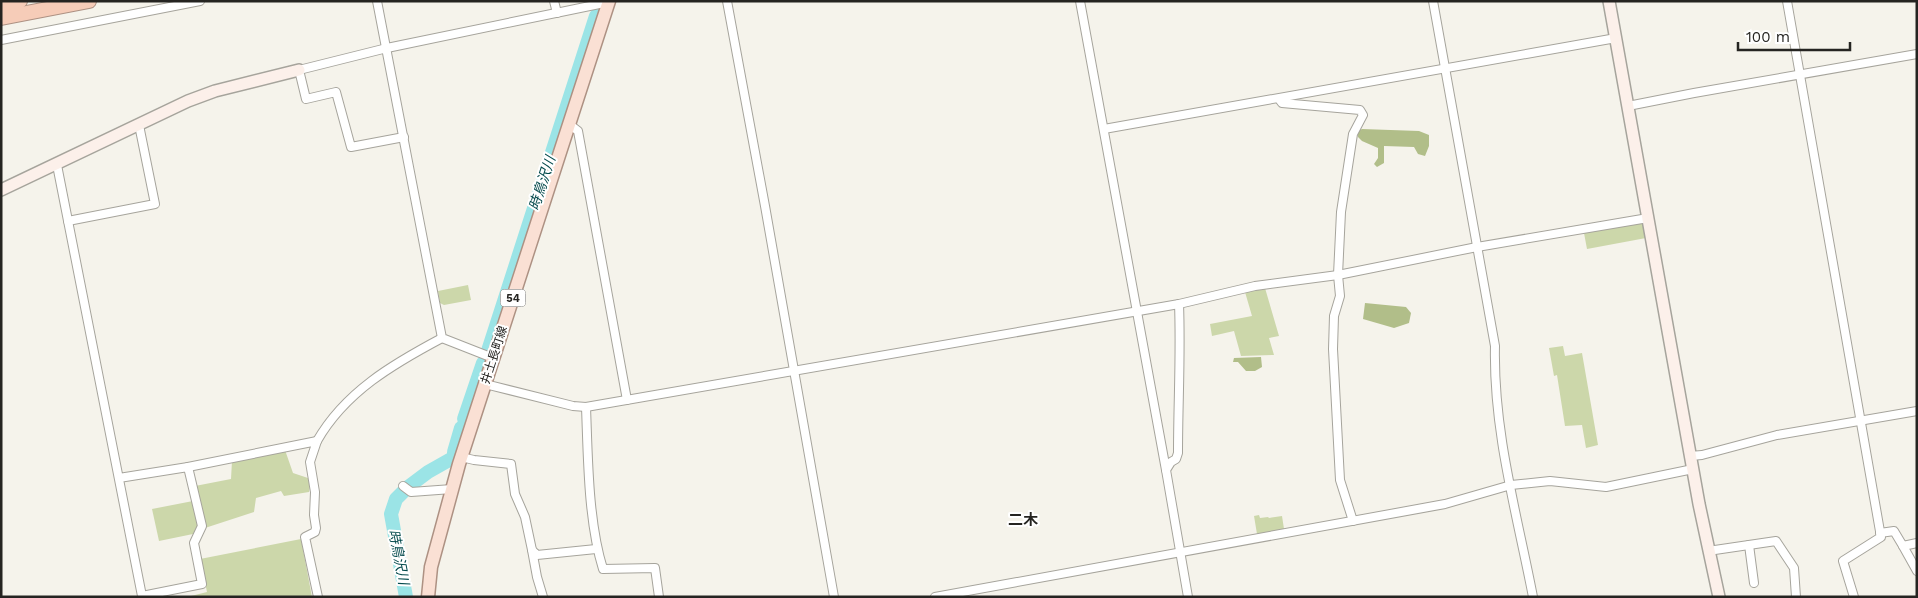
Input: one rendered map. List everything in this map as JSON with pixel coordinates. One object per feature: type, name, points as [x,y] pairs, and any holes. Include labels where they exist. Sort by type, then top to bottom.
[{"type":"highway","points":[[1,5],[20,1]]},
{"type":"highway","points":[[1,18],[89,1]]},
{"type":"main road","name":"井土長町線","points":[[428,597],[431,567],[461,457],[609,2]]},
{"type":"street","points":[[1,40],[200,1]]},
{"type":"street","points":[[377,1],[442,338]]},
{"type":"street","points":[[554,1],[557,13]]},
{"type":"street","points":[[727,1],[795,371],[834,597]]},
{"type":"street","points":[[1080,1],[1188,597]]},
{"type":"street","points":[[1433,1],[1496,346],[1496,395],[1533,597]]},
{"type":"street","points":[[1609,1],[1690,456],[1718,597]]},
{"type":"street","points":[[1787,1],[1881,537],[1843,561],[1854,597]]},
{"type":"street","points":[[1,190],[188,101],[215,91],[387,48],[609,2]]},
{"type":"street","points":[[1104,130],[1616,38]]},
{"type":"street","points":[[1628,106],[1694,92],[1917,54]]},
{"type":"street","points":[[299,70],[306,99],[336,92],[351,147],[404,137]]},
{"type":"street","points":[[1279,98],[1282,102],[1360,110],[1363,115],[1353,134],[1341,212],[1338,275],[1340,296],[1334,316],[1333,349],[1339,472],[1353,521]]},
{"type":"street","points":[[569,124],[578,131],[627,400]]},
{"type":"street","points":[[68,221],[155,204],[139,125]]},
{"type":"street","points":[[56,165],[141,596],[202,584],[194,543],[202,526],[188,467]]},
{"type":"street","points":[[485,384],[573,406],[586,407],[1179,304],[1255,286],[1338,275],[1477,247],[1648,218]]},
{"type":"street","points":[[1166,470],[1171,462],[1176,459],[1178,452],[1181,356],[1179,304]]},
{"type":"street","points":[[318,597],[305,536],[315,532],[316,528],[314,515],[315,492],[310,462],[317,441],[342,406],[364,386],[403,359],[442,338],[493,358]]},
{"type":"street","points":[[586,407],[589,474],[596,549],[603,569],[655,568],[660,597]]},
{"type":"street","points":[[1690,456],[1702,455],[1777,435],[1917,411]]},
{"type":"street","points":[[119,478],[188,467],[317,441]]},
{"type":"street","points":[[461,457],[511,464],[515,494],[525,517],[543,597]]},
{"type":"street","points":[[935,597],[1445,504],[1511,485],[1550,481],[1606,487],[1693,470]]},
{"type":"street","points":[[403,486],[411,492],[452,489]]},
{"type":"street","points":[[1880,533],[1894,531],[1917,571]]},
{"type":"street","points":[[1708,551],[1776,540],[1794,568],[1796,597]]},
{"type":"street","points":[[1903,546],[1917,543]]},
{"type":"street","points":[[1749,545],[1754,583]]},
{"type":"street","points":[[532,550],[537,554],[596,549]]},
{"type":"green space","points":[[1362,129],[1419,131],[1429,135],[1429,146],[1425,156],[1418,154],[1414,147],[1384,146],[1384,163],[1377,167],[1374,164],[1378,158],[1378,148],[1362,141],[1358,137],[1358,131]]},
{"type":"green space","points":[[1641,223],[1644,225],[1646,238],[1587,249],[1584,233]]},
{"type":"green space","points":[[468,285],[471,300],[444,305],[440,303],[438,291]]},
{"type":"green space","points":[[1265,288],[1279,336],[1269,338],[1274,355],[1241,356],[1234,331],[1212,336],[1210,324],[1252,316],[1245,292]]},
{"type":"green space","points":[[1365,303],[1406,307],[1411,313],[1409,323],[1394,328],[1363,319]]},
{"type":"green space","points":[[1563,346],[1565,356],[1582,353],[1598,445],[1586,448],[1582,425],[1565,426],[1557,375],[1554,376],[1549,348]]},
{"type":"green space","points":[[1261,357],[1262,367],[1255,371],[1246,371],[1238,362],[1233,362],[1234,358]]},
{"type":"green space","points":[[285,450],[293,473],[311,479],[309,492],[284,496],[281,491],[256,498],[254,512],[205,528],[195,486],[231,479],[232,461]]},
{"type":"green space","points":[[193,501],[199,524],[193,534],[159,541],[152,509]]},
{"type":"green space","points":[[1259,515],[1260,518],[1282,516],[1284,529],[1257,534],[1254,516]]},
{"type":"green space","points":[[301,539],[312,597],[187,597],[207,592],[200,559]]},
{"type":"waterway","name":"時鳥沢川","points":[[488,351],[596,16]]},
{"type":"waterway","name":"時鳥沢川","points":[[464,419],[483,363]]},
{"type":"waterway","name":"時鳥沢川","points":[[454,452],[461,428]]},
{"type":"waterway","name":"時鳥沢川","points":[[408,487],[428,472],[451,459]]},
{"type":"waterway","name":"時鳥沢川","points":[[404,491],[396,499],[391,514],[406,597]]},
{"type":"district","name":"二木","points":[[1023,520]]}]
